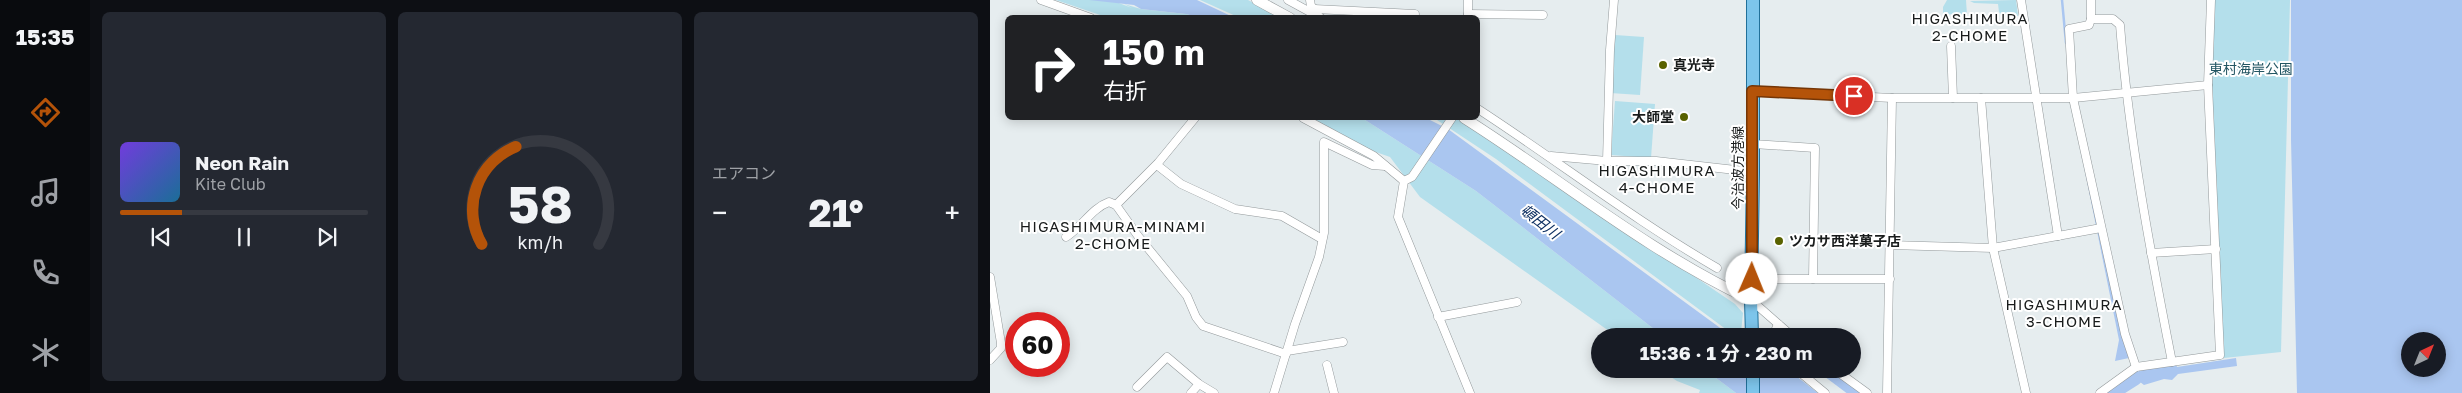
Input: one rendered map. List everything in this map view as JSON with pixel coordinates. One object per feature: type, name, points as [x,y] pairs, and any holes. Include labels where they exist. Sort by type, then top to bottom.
[{"type":"main road","name":"今治波方港線","points":[[1752,328],[1750,300],[1754,144],[1752,91],[1753,0]]},
{"type":"main road","points":[[1753,378],[1753,393]]},
{"type":"street","points":[[1042,0],[1083,15]]},
{"type":"street","points":[[1257,0],[1284,15]]},
{"type":"street","points":[[1288,0],[1317,15]]},
{"type":"street","points":[[1310,0],[1311,6],[1320,15]]},
{"type":"street","points":[[1468,0],[1468,15]]},
{"type":"street","points":[[1607,161],[1610,50],[1614,0]]},
{"type":"street","points":[[2021,0],[2058,236]]},
{"type":"street","points":[[2090,0],[2091,19],[2089,25],[2069,29],[2073,98],[2100,228],[2125,334],[2136,367]]},
{"type":"street","points":[[2100,393],[2136,367],[2220,356],[2208,85],[2212,0]]},
{"type":"street","points":[[1314,9],[1416,14]]},
{"type":"street","points":[[1480,16],[1543,15]]},
{"type":"street","points":[[2091,19],[2113,19],[2120,25],[2125,93],[2151,253],[2172,362]]},
{"type":"street","points":[[1952,46],[1953,98]]},
{"type":"street","points":[[1752,91],[1892,98],[2073,98],[2208,85]]},
{"type":"street","points":[[1887,393],[1892,98]]},
{"type":"street","points":[[1981,98],[1992,248],[2026,393]]},
{"type":"street","points":[[1480,110],[1550,156],[1674,243],[1717,268]]},
{"type":"street","points":[[1116,205],[1157,165],[1193,120]]},
{"type":"street","points":[[1307,120],[1374,156],[1404,181]]},
{"type":"street","points":[[1451,120],[1412,176],[1404,181],[1398,217],[1470,393]]},
{"type":"street","points":[[1467,120],[1634,232],[1693,269],[1750,300],[1783,328]]},
{"type":"street","points":[[1274,393],[1319,256],[1322,239],[1324,142],[1372,165],[1384,166]]},
{"type":"street","points":[[1754,144],[1815,148],[1813,279]]},
{"type":"street","points":[[1550,156],[1607,161],[1656,161],[1753,172]]},
{"type":"street","points":[[1157,165],[1181,184],[1235,208],[1282,216],[1322,239]]},
{"type":"street","points":[[1066,237],[1077,230],[1100,205],[1109,202],[1116,205],[1138,236],[1187,296],[1203,326],[1286,352],[1342,342]]},
{"type":"street","points":[[1890,245],[1992,248],[2100,228]]},
{"type":"street","points":[[2151,253],[2216,249]]},
{"type":"street","points":[[990,277],[1001,343],[1001,348],[990,360]]},
{"type":"street","points":[[1752,279],[1890,279]]},
{"type":"street","points":[[1438,317],[1517,302]]},
{"type":"street","points":[[1776,328],[1778,324]]},
{"type":"street","points":[[1137,387],[1167,357],[1199,384],[1214,393]]},
{"type":"street","points":[[1327,366],[1334,393]]},
{"type":"street","points":[[1807,378],[1825,393]]},
{"type":"street","points":[[1846,378],[1867,393]]},
{"type":"street","points":[[1191,393],[1199,384]]},
{"type":"green space","points":[[1056,0],[1111,0],[1132,8],[1124,4],[1141,9],[1190,15],[1100,15]]},
{"type":"green space","points":[[1200,0],[1248,0],[1276,15],[1234,15]]},
{"type":"green space","points":[[1947,0],[1966,0],[1967,15],[1943,14],[1943,7]]},
{"type":"green space","points":[[2016,0],[2018,16],[2003,17],[1999,12],[1998,4],[1974,3],[1970,1]]},
{"type":"green space","name":"東村海岸公園","points":[[2214,0],[2290,0],[2281,352],[2224,358],[2212,87]]},
{"type":"green space","points":[[1615,35],[1644,37],[1640,95],[1610,93]]},
{"type":"green space","points":[[1615,101],[1655,104],[1651,158],[1611,155]]},
{"type":"green space","points":[[1316,120],[1365,120],[1476,191],[1653,328],[1605,328],[1420,197],[1390,157],[1370,150]]},
{"type":"green space","points":[[1437,120],[1460,120],[1480,131],[1735,304],[1743,313],[1741,328],[1724,328],[1496,159]]},
{"type":"green space","points":[[1672,378],[1716,378],[1736,393],[1699,393],[1700,390]]},
{"type":"water","points":[[1089,0],[1197,0],[1229,15],[1190,15],[1141,9],[1134,5]]},
{"type":"water","points":[[2291,0],[2462,0],[2462,393],[2297,393],[2291,140]]},
{"type":"water","name":"頓田川","points":[[1365,120],[1430,120],[1448,129],[1720,328],[1653,328],[1476,191]]},
{"type":"water","points":[[2076,127],[2129,358],[2115,361],[2119,340]]},
{"type":"water","points":[[2236,358],[2237,366],[2178,374],[2172,380],[2164,379],[2144,385],[2135,378],[2140,369],[2176,364],[2177,367]]},
{"type":"water","points":[[1716,378],[1799,378],[1818,393],[1736,393]]},
{"type":"waterway","points":[[2062,0],[2066,43]]},
{"type":"waterway","points":[[1839,378],[1859,393]]},
{"type":"waterway","points":[[2111,393],[2135,378]]},
{"type":"place","name":"真光寺","points":[[1663,65]]},
{"type":"place","name":"大師堂","points":[[1684,117]]},
{"type":"place","name":"ツカサ西洋菓子店","points":[[1779,241]]},
{"type":"district","name":"HIGASHIMURA 2-CHOME","points":[[1970,28]]},
{"type":"district","name":"HIGASHIMURA 4-CHOME","points":[[1657,180]]},
{"type":"district","name":"HIGASHIMURA-MINAMI 2-CHOME","points":[[1113,236]]},
{"type":"district","name":"HIGASHIMURA 3-CHOME","points":[[2064,314]]},
{"type":"route","points":[[1752,279],[1754,144],[1752,91],[1854,96]]}]
